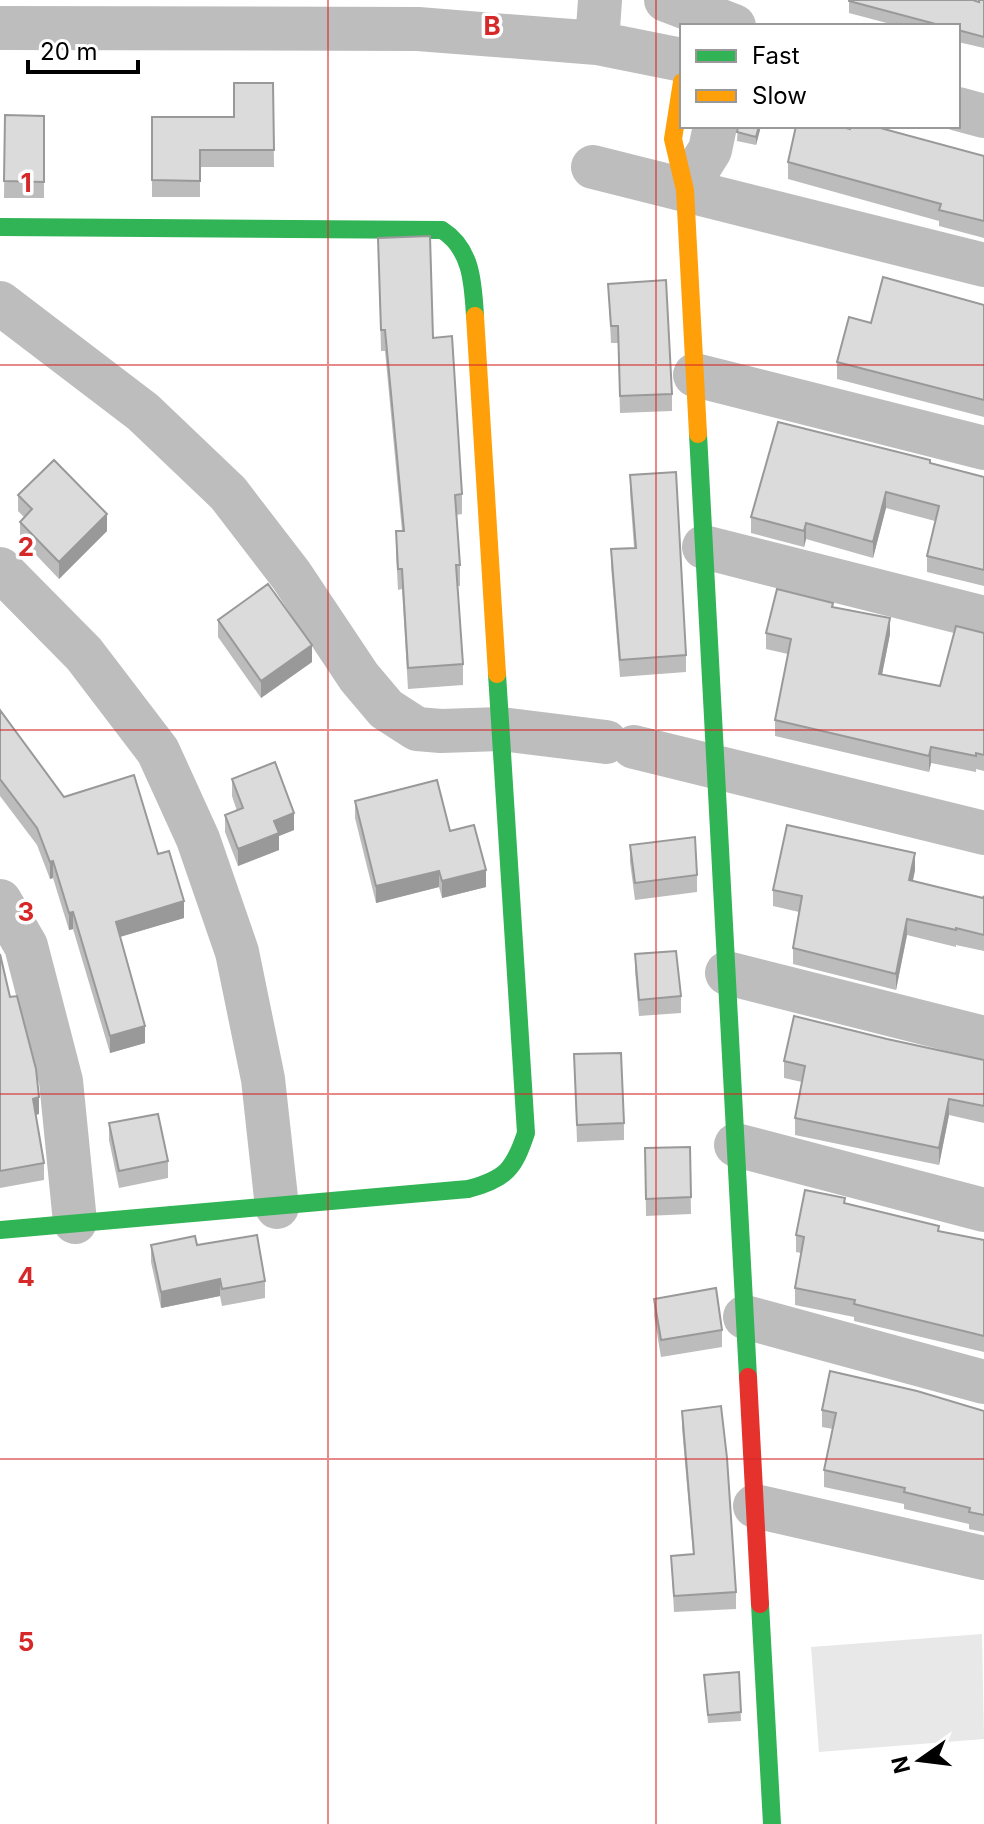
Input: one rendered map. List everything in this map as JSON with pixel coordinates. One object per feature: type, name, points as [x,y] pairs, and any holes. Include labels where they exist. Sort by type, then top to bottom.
[{"type":"street","points":[[597,43],[600,0]]},
{"type":"street","points":[[0,28],[418,29],[597,43],[673,66]]},
{"type":"street","points":[[680,45],[673,66],[673,139],[685,190],[772,1824]]},
{"type":"street","points":[[960,110],[984,116]]},
{"type":"street","points":[[685,190],[710,150],[715,128]]},
{"type":"street","points":[[593,167],[984,265]]},
{"type":"street","points":[[0,227],[442,230],[456,237],[466,256],[473,289],[526,1133],[516,1163],[497,1182],[468,1189],[0,1230]]},
{"type":"street","points":[[0,303],[143,412],[228,493],[291,575],[359,677],[386,709],[417,729],[501,729],[620,744],[984,833]]},
{"type":"street","points":[[695,375],[984,448]]},
{"type":"street","points":[[704,547],[984,618]]},
{"type":"street","points":[[0,569],[84,654],[158,751],[198,839],[237,952],[263,1079],[277,1207]]},
{"type":"street","points":[[0,901],[26,946],[61,1081],[75,1222]]},
{"type":"street","points":[[727,973],[984,1038]]},
{"type":"street","points":[[736,1145],[984,1210]]},
{"type":"street","points":[[745,1317],[984,1382]]},
{"type":"street","points":[[755,1506],[984,1558]]},
{"type":"shaded area","points":[[982,1634],[984,1739],[819,1752],[811,1647]]},
{"type":"building","points":[[984,0],[984,37],[960,31],[960,24],[935,24],[849,1]]},
{"type":"building","points":[[234,83],[273,83],[274,150],[200,150],[200,181],[152,180],[152,117],[234,117]]},
{"type":"building","points":[[5,115],[44,116],[44,182],[4,181]]},
{"type":"building","points":[[738,128],[758,128],[756,137],[737,132]]},
{"type":"building","points":[[796,128],[880,128],[984,156],[984,221],[939,210],[941,204],[788,162]]},
{"type":"building","points":[[430,236],[433,338],[452,336],[462,494],[455,495],[463,664],[408,668],[402,569],[398,569],[396,531],[404,531],[385,330],[381,330],[378,238]]},
{"type":"building","points":[[883,277],[984,305],[984,400],[837,362],[849,317],[871,323]]},
{"type":"building","points":[[666,280],[672,394],[620,396],[618,326],[611,326],[608,284]]},
{"type":"building","points":[[778,422],[930,460],[930,463],[984,477],[984,570],[927,556],[939,506],[886,492],[873,542],[806,523],[804,531],[751,517]]},
{"type":"building","points":[[54,460],[107,514],[59,562],[20,522],[32,509],[18,495]]},
{"type":"building","points":[[676,472],[686,655],[620,660],[611,549],[636,548],[630,475]]},
{"type":"building","points":[[268,584],[312,645],[261,681],[218,620]]},
{"type":"building","points":[[777,589],[833,603],[832,607],[890,618],[879,674],[940,686],[956,626],[984,633],[984,755],[931,747],[929,756],[775,720],[791,639],[766,633]]},
{"type":"building","points":[[0,710],[64,797],[134,775],[158,854],[169,851],[184,901],[116,922],[145,1026],[110,1036],[73,912],[69,913],[53,861],[50,862],[37,828],[0,779]]},
{"type":"building","points":[[275,762],[294,813],[274,821],[279,833],[238,849],[225,815],[243,808],[232,779]]},
{"type":"building","points":[[437,780],[450,831],[474,825],[486,870],[442,881],[439,871],[376,886],[355,801]]},
{"type":"building","points":[[787,825],[915,853],[909,880],[984,896],[984,935],[907,919],[896,974],[793,948],[802,896],[773,890]]},
{"type":"building","points":[[695,837],[697,875],[635,883],[630,845]]},
{"type":"building","points":[[676,951],[681,996],[639,1000],[635,954]]},
{"type":"building","points":[[0,954],[10,997],[17,996],[36,1069],[39,1097],[33,1099],[44,1163],[0,1171]]},
{"type":"building","points":[[794,1016],[984,1060],[984,1106],[949,1099],[939,1148],[795,1118],[805,1066],[784,1061]]},
{"type":"building","points":[[621,1053],[624,1123],[577,1125],[574,1054]]},
{"type":"building","points":[[158,1114],[168,1161],[119,1171],[109,1123]]},
{"type":"building","points":[[690,1147],[691,1197],[646,1199],[645,1148]]},
{"type":"building","points":[[805,1190],[845,1198],[844,1203],[939,1226],[938,1231],[984,1240],[984,1336],[854,1304],[855,1300],[795,1288],[804,1237],[796,1235]]},
{"type":"building","points":[[257,1235],[265,1281],[222,1289],[220,1279],[161,1292],[151,1245],[195,1236],[197,1245]]},
{"type":"building","points":[[716,1288],[722,1330],[661,1340],[654,1299]]},
{"type":"building","points":[[830,1371],[917,1391],[984,1411],[984,1515],[969,1512],[970,1508],[904,1492],[905,1488],[824,1470],[836,1413],[822,1410]]},
{"type":"building","points":[[721,1406],[736,1592],[674,1596],[671,1556],[694,1554],[682,1411]]},
{"type":"building","points":[[739,1672],[741,1712],[708,1715],[704,1675]]},
{"type":"traffic: fast","points":[[0,227],[442,230],[460,247],[465,257],[472,280],[475,316]]},
{"type":"traffic: fast","points":[[698,434],[748,1377]]},
{"type":"traffic: fast","points":[[0,1230],[468,1189],[507,1171],[526,1133],[497,674]]},
{"type":"traffic: fast","points":[[760,1604],[772,1824]]},
{"type":"traffic: slow","points":[[680,95],[673,139],[685,190],[698,434]]},
{"type":"traffic: slow","points":[[475,316],[497,674]]},
{"type":"traffic: jam","points":[[748,1377],[760,1604]]}]
